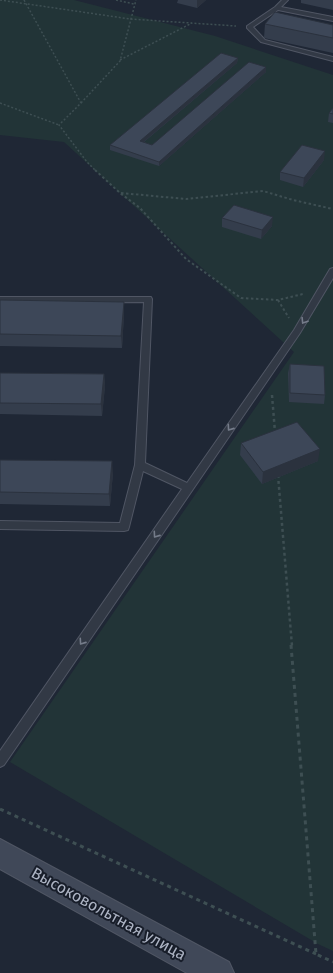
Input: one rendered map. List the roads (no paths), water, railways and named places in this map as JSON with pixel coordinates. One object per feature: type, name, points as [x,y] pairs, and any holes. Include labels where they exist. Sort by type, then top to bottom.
[{"type":"street","name":"Высоковольтная улица","points":[[0,853],[218,973]]},
{"type":"lane","points":[[285,0],[277,8],[249,27],[263,41],[333,59]]},
{"type":"lane","points":[[277,8],[333,19]]},
{"type":"lane","points":[[0,761],[270,371],[324,288],[333,271]]},
{"type":"lane","points":[[0,300],[148,299],[140,465],[124,527],[0,525]]},
{"type":"lane","points":[[140,465],[189,488]]}]
